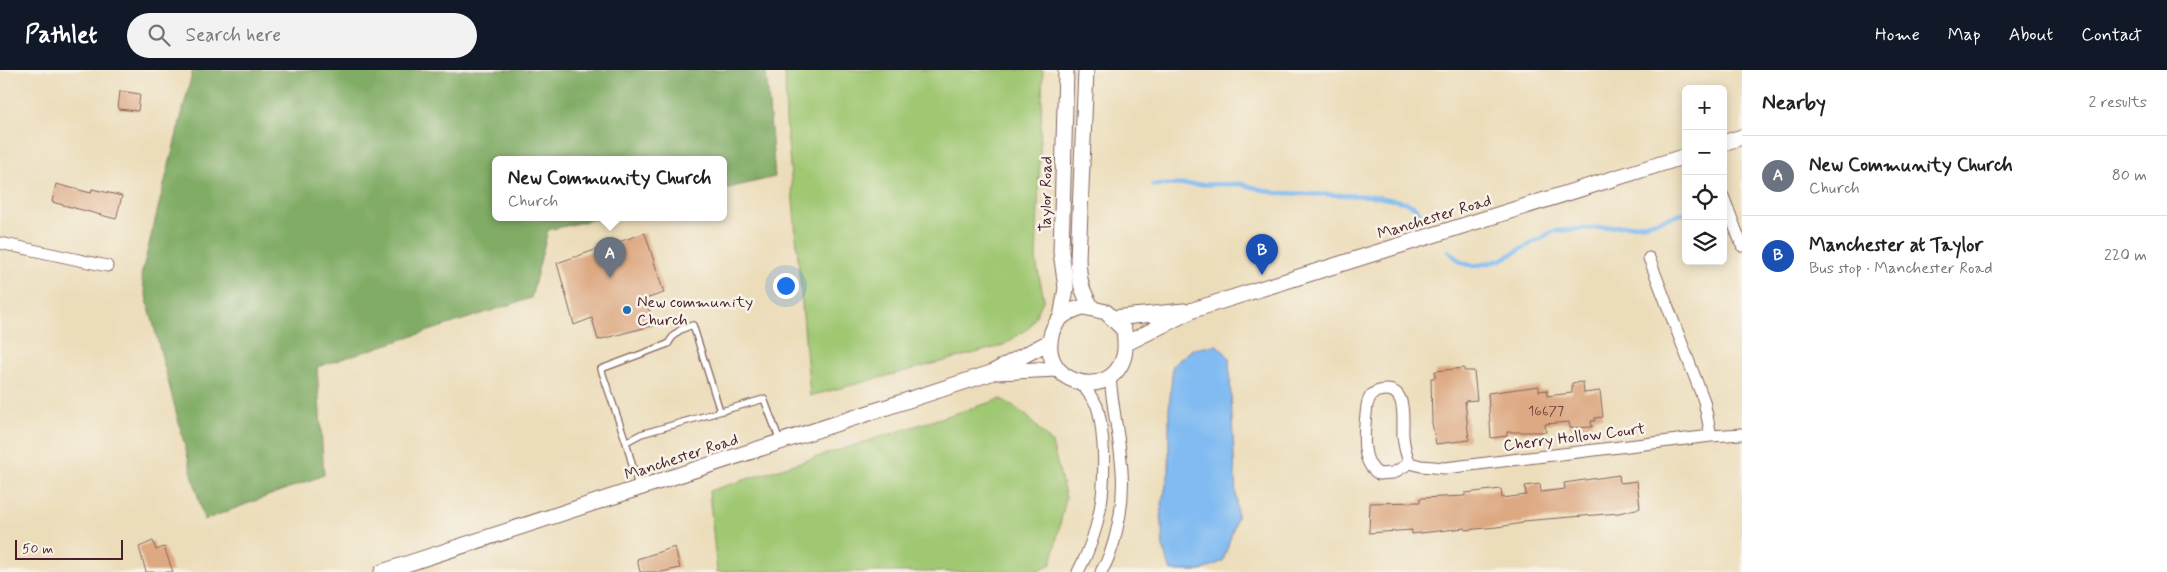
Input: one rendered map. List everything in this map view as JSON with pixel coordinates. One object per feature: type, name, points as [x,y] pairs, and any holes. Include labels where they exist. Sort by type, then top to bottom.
[{"type":"street","name":"Taylor Road","points":[[1062,318],[1066,288],[1062,252],[1066,70]]},
{"type":"street","points":[[1086,70],[1078,259],[1080,284],[1092,308]]},
{"type":"street","points":[[1727,142],[1742,136]]},
{"type":"street","name":"Manchester Road","points":[[1125,344],[1194,310],[1682,157]]},
{"type":"street","points":[[1727,207],[1742,246]]},
{"type":"street","points":[[0,243],[107,266]]},
{"type":"street","points":[[1648,258],[1704,401],[1711,436]]},
{"type":"street","points":[[1092,308],[1106,312],[1124,330],[1124,357],[1119,368],[1110,376],[1102,381],[1082,384],[1071,380],[1057,369],[1050,355],[1049,342],[1053,328],[1062,318],[1076,309],[1092,308]]},
{"type":"street","name":"Manchester Road","points":[[1113,318],[1194,310]]},
{"type":"street","name":"Manchester Road","points":[[382,572],[991,373],[1049,342]]},
{"type":"street","name":"Manchester Road","points":[[991,373],[1057,369]]},
{"type":"street","points":[[1101,572],[1106,564],[1115,537],[1123,500],[1124,481],[1110,376]]},
{"type":"street","points":[[1078,572],[1093,540],[1102,508],[1104,488],[1102,432],[1097,406],[1082,384]]},
{"type":"street","points":[[1387,390],[1398,395],[1400,399],[1404,410],[1404,443],[1410,463],[1393,473],[1386,474],[1379,474],[1369,466],[1365,454],[1367,405],[1368,399],[1376,392],[1387,390]]},
{"type":"street","name":"Cherry Hollow Court","points":[[1410,463],[1444,468],[1711,436],[1742,434]]},
{"type":"lane","points":[[639,488],[626,442],[601,369],[668,344],[674,334],[680,329],[693,325],[720,411]]},
{"type":"lane","points":[[626,442],[641,434],[764,399],[780,442]]},
{"type":"green space","points":[[193,70],[766,70],[775,177],[727,188],[727,156],[492,156],[492,221],[587,221],[548,230],[531,298],[317,367],[324,475],[204,520],[141,276]]},
{"type":"green space","points":[[785,70],[1043,70],[1036,261],[1044,299],[1030,327],[1002,346],[810,396],[786,120]]},
{"type":"green space","points":[[1001,399],[1026,415],[1052,443],[1066,498],[1051,564],[1035,572],[717,572],[709,491]]},
{"type":"water","points":[[1217,345],[1229,357],[1237,517],[1223,561],[1201,571],[1171,571],[1163,547],[1161,509],[1169,471],[1169,409],[1173,365],[1193,349]]},
{"type":"building","points":[[120,91],[140,94],[138,111],[118,109]]},
{"type":"building","points":[[56,184],[91,193],[92,189],[122,196],[116,219],[52,202]]},
{"type":"building","name":"New community Church","points":[[645,233],[664,293],[645,299],[655,325],[598,340],[592,318],[574,325],[557,263]]},
{"type":"building","points":[[1464,368],[1464,371],[1474,371],[1477,400],[1465,401],[1469,440],[1436,444],[1432,423],[1431,378],[1435,378],[1435,371]]},
{"type":"building","points":[[1583,382],[1584,393],[1600,391],[1603,417],[1595,418],[1595,421],[1591,421],[1592,427],[1570,428],[1569,422],[1545,424],[1546,432],[1507,432],[1507,436],[1491,438],[1488,393],[1539,386],[1539,391],[1547,390],[1547,396],[1572,393],[1572,383]]},
{"type":"building","points":[[1619,475],[1620,483],[1637,481],[1640,508],[1619,513],[1523,521],[1523,523],[1465,530],[1465,528],[1412,534],[1412,530],[1369,533],[1370,503],[1420,502],[1420,498],[1465,496],[1465,493],[1501,489],[1502,498],[1526,495],[1525,486],[1540,484],[1541,492],[1565,489],[1564,483]]},
{"type":"building","points":[[153,541],[156,550],[164,547],[173,572],[146,572],[139,547]]},
{"type":"building","points":[[675,547],[680,568],[662,572],[640,572],[637,559]]},
{"type":"waterway","points":[[1153,185],[1240,184],[1276,193],[1372,196],[1405,202],[1415,207],[1423,217]]},
{"type":"waterway","points":[[1448,251],[1462,263],[1475,266],[1501,260],[1554,231],[1646,224],[1682,214]]},
{"type":"place","name":"Manchester at Taylor","points":[[1262,275]]},
{"type":"place","name":"New Community Church","points":[[610,278]]},
{"type":"place","name":"New community Church","points":[[627,310]]}]
